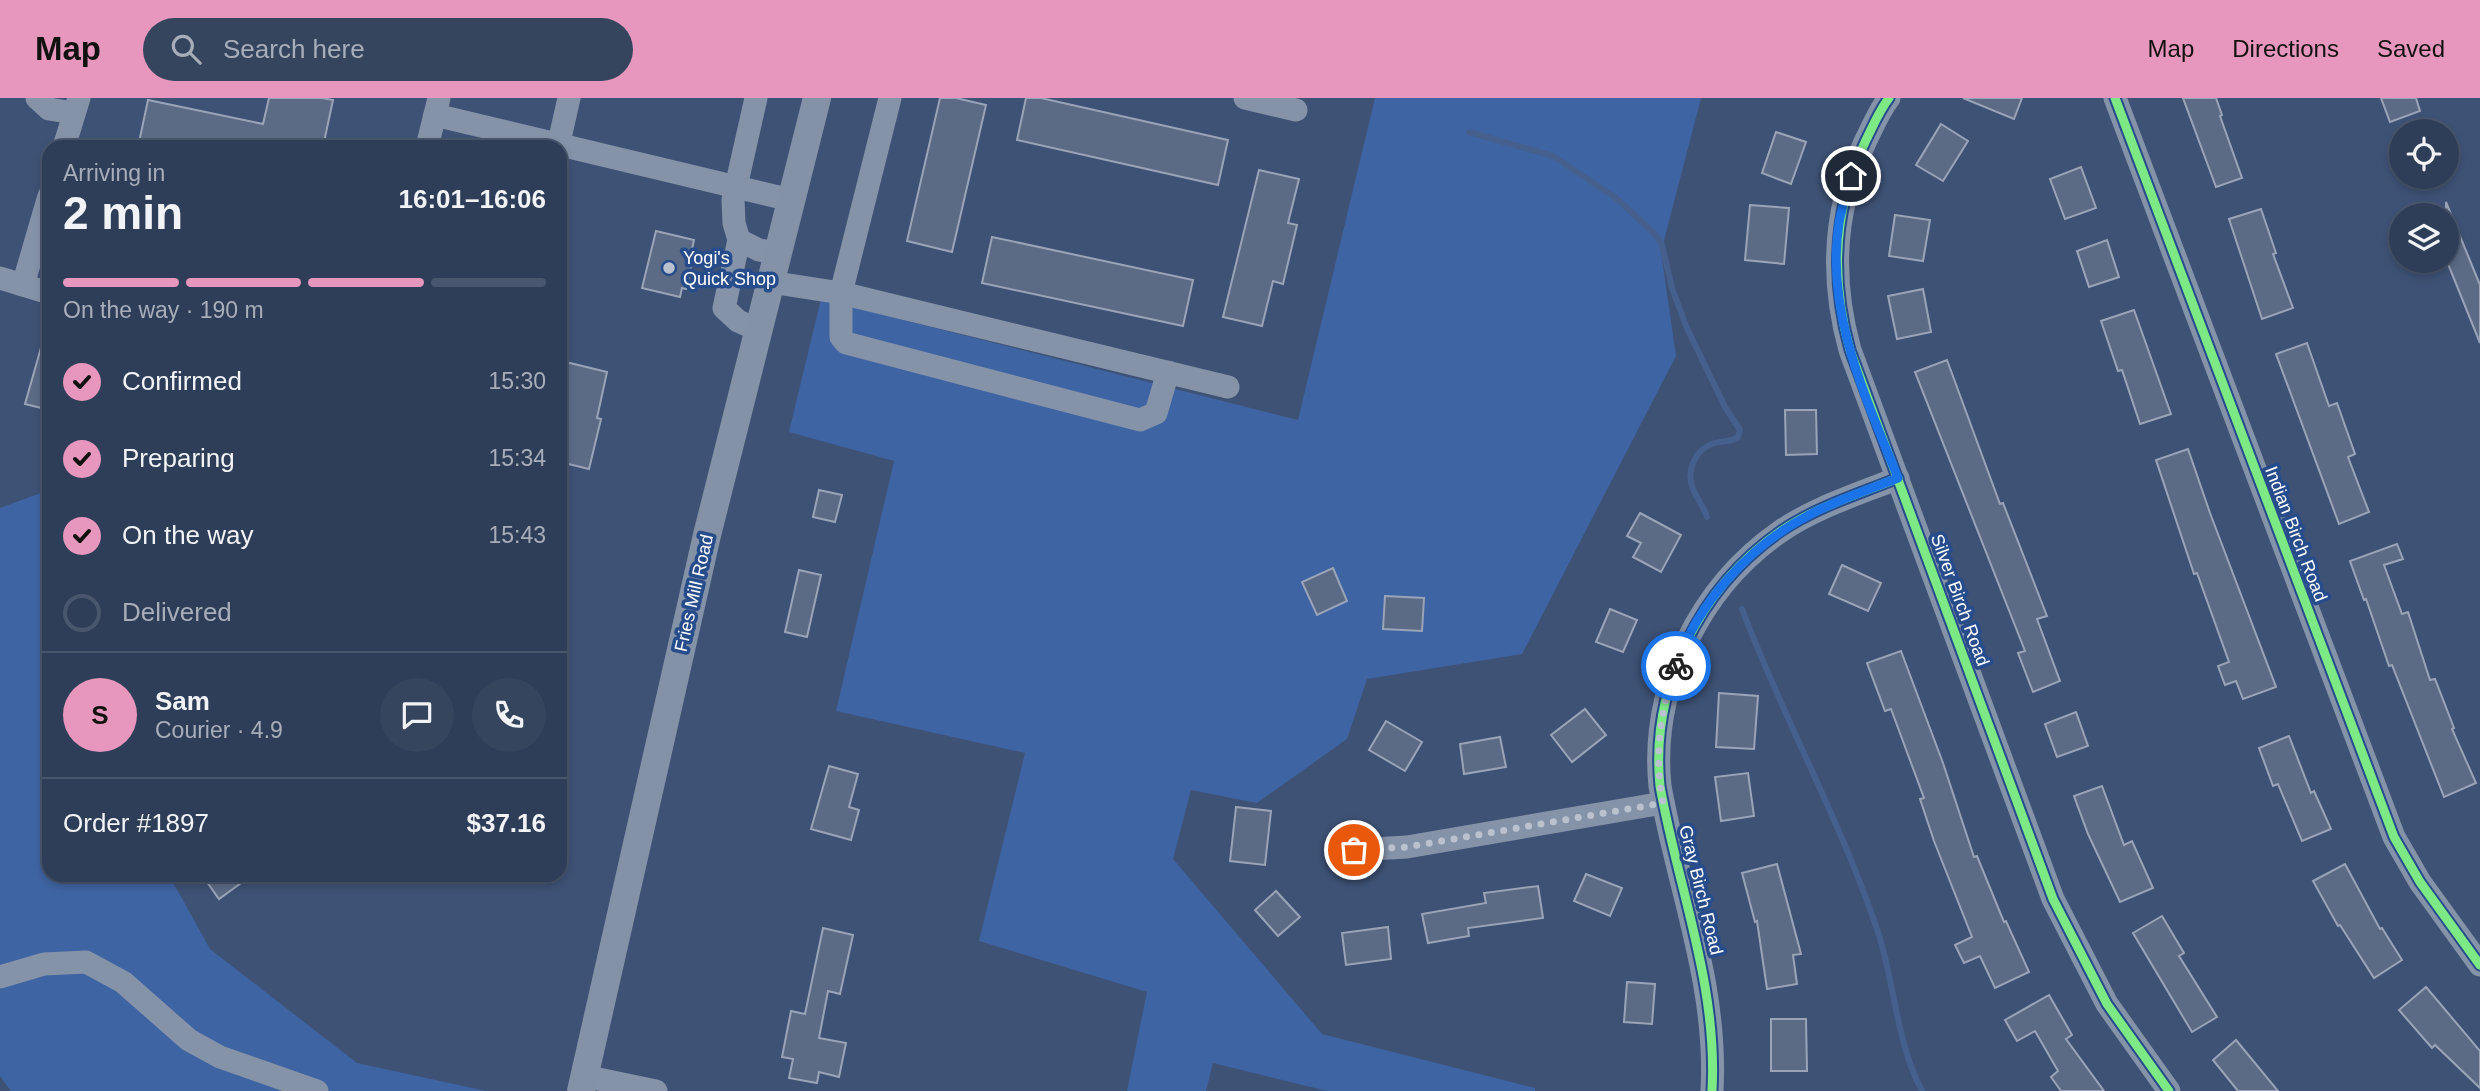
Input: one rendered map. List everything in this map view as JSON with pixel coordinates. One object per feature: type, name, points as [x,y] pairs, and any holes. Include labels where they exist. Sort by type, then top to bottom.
[{"type":"main road","name":"Fries Mill Road","points":[[582,1084],[707,535],[817,98]]},
{"type":"street","points":[[37,98],[49,109],[76,105],[66,140]]},
{"type":"street","points":[[559,140],[569,98]]},
{"type":"street","points":[[756,98],[732,210],[739,240],[724,308],[738,321],[758,330]]},
{"type":"street","points":[[890,98],[841,293],[841,337],[846,343],[1140,420],[1156,413],[1168,372]]},
{"type":"street","points":[[1245,98],[1296,110]]},
{"type":"street","name":"Silver Birch Road","points":[[1889,98],[1871,130],[1851,176],[1839,222],[1836,274],[1843,324],[1850,350],[2053,899],[2107,1004],[2169,1091]]},
{"type":"street","name":"Indian Birch Road","points":[[2115,98],[2394,837],[2420,882],[2480,965]]},
{"type":"street","points":[[429,140],[437,107],[539,140]]},
{"type":"street","points":[[567,148],[791,200]]},
{"type":"street","points":[[23,285],[42,220]]},
{"type":"street","points":[[739,240],[759,250],[778,253]]},
{"type":"street","points":[[0,278],[42,291]]},
{"type":"street","points":[[770,282],[841,293],[1228,387]]},
{"type":"street","name":"Gray Birch Road","points":[[1712,1091],[1710,1026],[1704,974],[1663,803],[1658,765],[1662,714],[1667,691],[1687,641],[1722,584],[1782,531],[1834,504],[1898,478]]},
{"type":"street","points":[[1354,850],[1407,847],[1663,803]]},
{"type":"street","points":[[0,977],[44,964],[86,962],[123,982],[188,1040],[220,1057],[317,1091]]},
{"type":"street","points":[[582,1084],[656,1091]]},
{"type":"shaded area","points":[[1375,98],[1701,98],[1661,252],[1676,356],[1522,654],[1367,679],[1347,739],[1257,803],[1191,790],[1173,859],[1322,1034],[1535,1088],[1535,1091],[1327,1091],[1213,1063],[1206,1091],[1127,1091],[1147,992],[979,941],[1025,753],[836,711],[894,461],[789,432],[821,299],[1298,420]]},
{"type":"shaded area","points":[[42,493],[42,882],[173,882],[210,949],[357,1063],[486,1091],[11,1091],[0,1076],[0,508]]},
{"type":"building","points":[[269,98],[333,100],[324,140],[139,140],[148,100],[263,124]]},
{"type":"building","points":[[940,98],[956,98],[986,105],[952,252],[907,241]]},
{"type":"building","points":[[1026,98],[1041,98],[1228,140],[1218,185],[1017,140]]},
{"type":"building","points":[[1963,98],[2022,98],[2014,119]]},
{"type":"building","points":[[2183,98],[2216,98],[2242,178],[2216,187]]},
{"type":"building","points":[[2381,98],[2416,98],[2420,111],[2389,119]]},
{"type":"building","points":[[1941,124],[1968,141],[1943,181],[1916,165]]},
{"type":"building","points":[[1776,132],[1806,142],[1791,184],[1762,173]]},
{"type":"building","points":[[2081,167],[2096,208],[2065,219],[2050,179]]},
{"type":"building","points":[[1259,170],[1299,179],[1288,223],[1297,225],[1283,284],[1273,281],[1262,326],[1223,317]]},
{"type":"building","points":[[1750,205],[1789,208],[1784,264],[1745,260]]},
{"type":"building","points":[[2261,209],[2276,253],[2273,254],[2293,308],[2262,319],[2229,219]]},
{"type":"building","points":[[1895,215],[1930,220],[1923,261],[1889,256]]},
{"type":"building","name":"Yogi's Quick Shop","points":[[656,231],[694,240],[692,249],[695,249],[686,289],[682,288],[680,297],[642,288]]},
{"type":"building","points":[[2459,234],[2480,285],[2480,343],[2452,273],[2459,273]]},
{"type":"building","points":[[992,237],[1193,280],[1183,326],[982,283]]},
{"type":"building","points":[[2107,240],[2119,277],[2089,287],[2077,251]]},
{"type":"building","points":[[1923,289],[1931,332],[1897,339],[1888,296]]},
{"type":"building","points":[[2134,310],[2171,414],[2140,424],[2122,370],[2118,371],[2101,321]]},
{"type":"building","points":[[2307,343],[2329,406],[2337,403],[2355,454],[2348,457],[2369,512],[2339,524],[2276,354]]},
{"type":"building","points":[[42,344],[42,408],[25,404]]},
{"type":"building","points":[[1947,360],[2000,504],[2003,503],[2047,616],[2037,619],[2060,681],[2033,692],[2018,653],[2025,651],[1915,372]]},
{"type":"building","points":[[567,362],[607,372],[597,418],[601,419],[589,469],[567,464]]},
{"type":"building","points":[[1785,410],[1816,410],[1817,454],[1786,455]]},
{"type":"building","points":[[2188,449],[2276,687],[2243,699],[2236,681],[2225,685],[2218,666],[2229,662],[2197,573],[2194,574],[2156,460]]},
{"type":"building","points":[[819,490],[842,495],[835,522],[813,517]]},
{"type":"building","points":[[1640,513],[1681,535],[1661,572],[1633,557],[1641,543],[1627,536]]},
{"type":"building","points":[[2397,544],[2403,559],[2384,565],[2402,614],[2408,612],[2430,680],[2435,679],[2454,728],[2452,729],[2476,783],[2444,797],[2392,665],[2389,666],[2350,561]]},
{"type":"building","points":[[1842,565],[1881,583],[1868,611],[1829,594]]},
{"type":"building","points":[[1333,568],[1347,601],[1317,615],[1302,582]]},
{"type":"building","points":[[799,570],[821,575],[807,637],[785,632]]},
{"type":"building","points":[[1385,596],[1424,598],[1422,631],[1383,629]]},
{"type":"building","points":[[1610,609],[1637,620],[1623,652],[1596,642]]},
{"type":"building","points":[[1901,651],[1943,763],[1974,857],[1977,856],[2004,922],[2006,921],[2029,972],[1995,988],[1980,956],[1964,963],[1955,945],[1972,937],[1934,841],[1920,799],[1924,798],[1891,709],[1885,711],[1867,663]]},
{"type":"building","points":[[1719,693],[1758,696],[1754,749],[1716,747]]},
{"type":"building","points":[[1585,709],[1606,735],[1572,762],[1551,735]]},
{"type":"building","points":[[2076,712],[2088,746],[2057,757],[2045,724]]},
{"type":"building","points":[[1386,721],[1422,742],[1405,771],[1369,750]]},
{"type":"building","points":[[2289,736],[2311,793],[2314,791],[2331,829],[2302,841],[2278,784],[2273,786],[2259,748]]},
{"type":"building","points":[[1500,737],[1506,767],[1464,774],[1460,744]]},
{"type":"building","points":[[829,766],[858,774],[849,807],[859,810],[851,840],[811,829]]},
{"type":"building","points":[[1748,773],[1754,816],[1721,821],[1715,777]]},
{"type":"building","points":[[2102,786],[2124,845],[2132,841],[2153,888],[2120,902],[2088,834],[2074,796]]},
{"type":"building","points":[[1236,807],[1271,811],[1265,865],[1230,861]]},
{"type":"building","points":[[1777,864],[1801,954],[1793,955],[1797,984],[1767,989],[1757,921],[1755,922],[1742,873]]},
{"type":"building","points":[[2345,864],[2380,929],[2382,928],[2402,960],[2374,978],[2340,925],[2338,926],[2313,881]]},
{"type":"building","points":[[1586,874],[1622,888],[1610,916],[1574,901]]},
{"type":"building","points":[[207,882],[242,882],[219,899]]},
{"type":"building","points":[[1538,886],[1543,918],[1468,928],[1469,936],[1428,943],[1422,914],[1486,903],[1484,893]]},
{"type":"building","points":[[1276,891],[1300,917],[1278,936],[1255,910]]},
{"type":"building","points":[[2162,916],[2184,953],[2179,956],[2217,1017],[2192,1032],[2133,933]]},
{"type":"building","points":[[1388,927],[1391,959],[1346,965],[1342,933]]},
{"type":"building","points":[[823,928],[853,935],[840,994],[828,991],[819,1038],[846,1043],[839,1077],[819,1072],[817,1083],[789,1078],[793,1059],[782,1057],[791,1011],[805,1014]]},
{"type":"building","points":[[1627,982],[1655,984],[1652,1024],[1624,1022]]},
{"type":"building","points":[[2426,987],[2480,1051],[2480,1088],[2435,1045],[2432,1048],[2399,1010]]},
{"type":"building","points":[[2049,995],[2072,1035],[2066,1039],[2104,1091],[2061,1091],[2051,1077],[2058,1071],[2035,1031],[2017,1041],[2005,1020]]},
{"type":"building","points":[[1771,1019],[1806,1019],[1807,1071],[1771,1071]]},
{"type":"building","points":[[2236,1040],[2278,1091],[2238,1091],[2213,1060]]},
{"type":"waterway","points":[[1469,132],[1553,156],[1616,198],[1654,233],[1662,245],[1672,288],[1686,326],[1725,407],[1740,430],[1735,439],[1706,447],[1694,461],[1692,486],[1707,517]]},
{"type":"waterway","points":[[1742,609],[1863,891],[1884,952],[1901,1033],[1922,1091]]},
{"type":"cycle path","points":[[1889,98],[1876,119],[1855,166],[1841,217],[1838,244],[1839,296],[1850,350],[2053,899],[2107,1004],[2169,1091]]},
{"type":"cycle path","points":[[2115,98],[2394,837],[2420,882],[2480,965]]},
{"type":"cycle path","points":[[1712,1091],[1709,1013],[1703,975],[1660,786],[1659,749],[1663,712],[1673,677],[1686,642],[1704,610],[1752,554],[1794,522],[1898,478]]},
{"type":"way so far","points":[[1354,850],[1407,847],[1663,803],[1658,765],[1660,732],[1667,691],[1676,666]]},
{"type":"place","name":"Yogi's Quick Shop","points":[[669,268]]},
{"type":"route","points":[[1676,666],[1698,621],[1722,584],[1767,543],[1808,516],[1898,478],[1860,381],[1839,301],[1836,274],[1839,222],[1851,176]]}]
